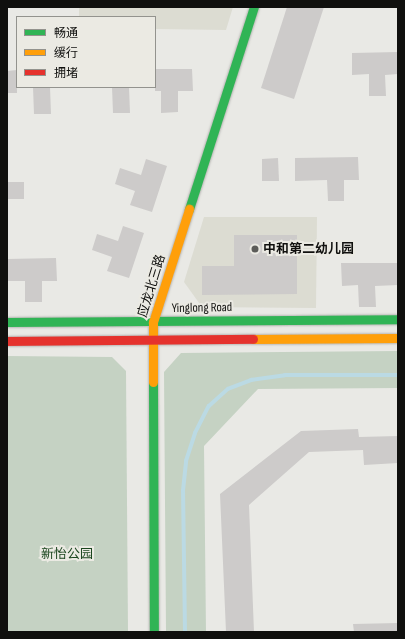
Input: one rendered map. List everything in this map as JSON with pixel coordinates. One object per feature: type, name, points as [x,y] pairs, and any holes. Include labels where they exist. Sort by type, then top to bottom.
[{"type":"street","name":"应龙北三路","points":[[154,632],[153,322],[254,7]]},
{"type":"street","name":"Yinglong Road","points":[[7,322],[398,319]]},
{"type":"street","points":[[7,340],[398,338]]},
{"type":"shaded area","points":[[79,7],[233,7],[226,30],[156,29],[156,16],[79,16]]},
{"type":"shaded area","name":"中和第二幼儿园","points":[[204,217],[317,217],[316,308],[202,307],[184,282]]},
{"type":"green space","points":[[398,351],[398,388],[258,389],[204,446],[206,632],[166,632],[164,372],[181,353]]},
{"type":"green space","name":"新怡公园","points":[[7,356],[112,357],[126,371],[128,632],[7,632]]},
{"type":"building","points":[[287,7],[324,7],[294,99],[261,88]]},
{"type":"building","points":[[398,52],[398,74],[385,75],[386,96],[369,96],[369,74],[352,75],[352,53]]},
{"type":"building","points":[[156,69],[192,69],[193,91],[178,91],[178,112],[161,113],[161,91],[155,91]]},
{"type":"building","points":[[16,70],[17,93],[7,93],[7,71]]},
{"type":"building","points":[[33,88],[50,88],[51,114],[34,114]]},
{"type":"building","points":[[112,88],[129,88],[130,113],[113,113]]},
{"type":"building","points":[[358,157],[359,180],[344,180],[344,201],[328,201],[327,180],[295,181],[295,158]]},
{"type":"building","points":[[278,158],[279,181],[262,181],[262,159]]},
{"type":"building","points":[[146,159],[167,166],[152,212],[130,205],[135,191],[115,184],[120,168],[141,175]]},
{"type":"building","points":[[7,182],[24,182],[24,199],[7,199]]},
{"type":"building","points":[[123,226],[144,233],[129,278],[107,271],[112,257],[92,250],[97,234],[118,241]]},
{"type":"building","points":[[234,235],[297,235],[297,294],[202,295],[202,266],[234,266]]},
{"type":"building","points":[[56,258],[57,281],[42,281],[42,302],[25,302],[25,281],[7,281],[7,259]]},
{"type":"building","points":[[341,263],[398,263],[398,285],[375,286],[376,307],[359,307],[358,285],[342,286]]},
{"type":"building","points":[[358,429],[359,437],[398,436],[398,463],[364,465],[363,450],[309,452],[249,505],[254,632],[226,632],[220,494],[301,431]]},
{"type":"building","points":[[398,623],[398,632],[354,632],[353,624]]},
{"type":"waterway","points":[[185,632],[183,491],[186,461],[195,433],[209,406],[228,389],[251,380],[285,375],[398,375]]},
{"type":"traffic: fast","points":[[189,209],[254,7]]},
{"type":"traffic: fast","points":[[7,322],[398,319]]},
{"type":"traffic: fast","points":[[153,382],[154,632]]},
{"type":"traffic: slow","points":[[153,382],[153,322],[189,209]]},
{"type":"traffic: slow","points":[[253,339],[398,338]]},
{"type":"traffic: jam","points":[[7,341],[253,339]]},
{"type":"place","name":"中和第二幼儿园","points":[[255,249]]}]
